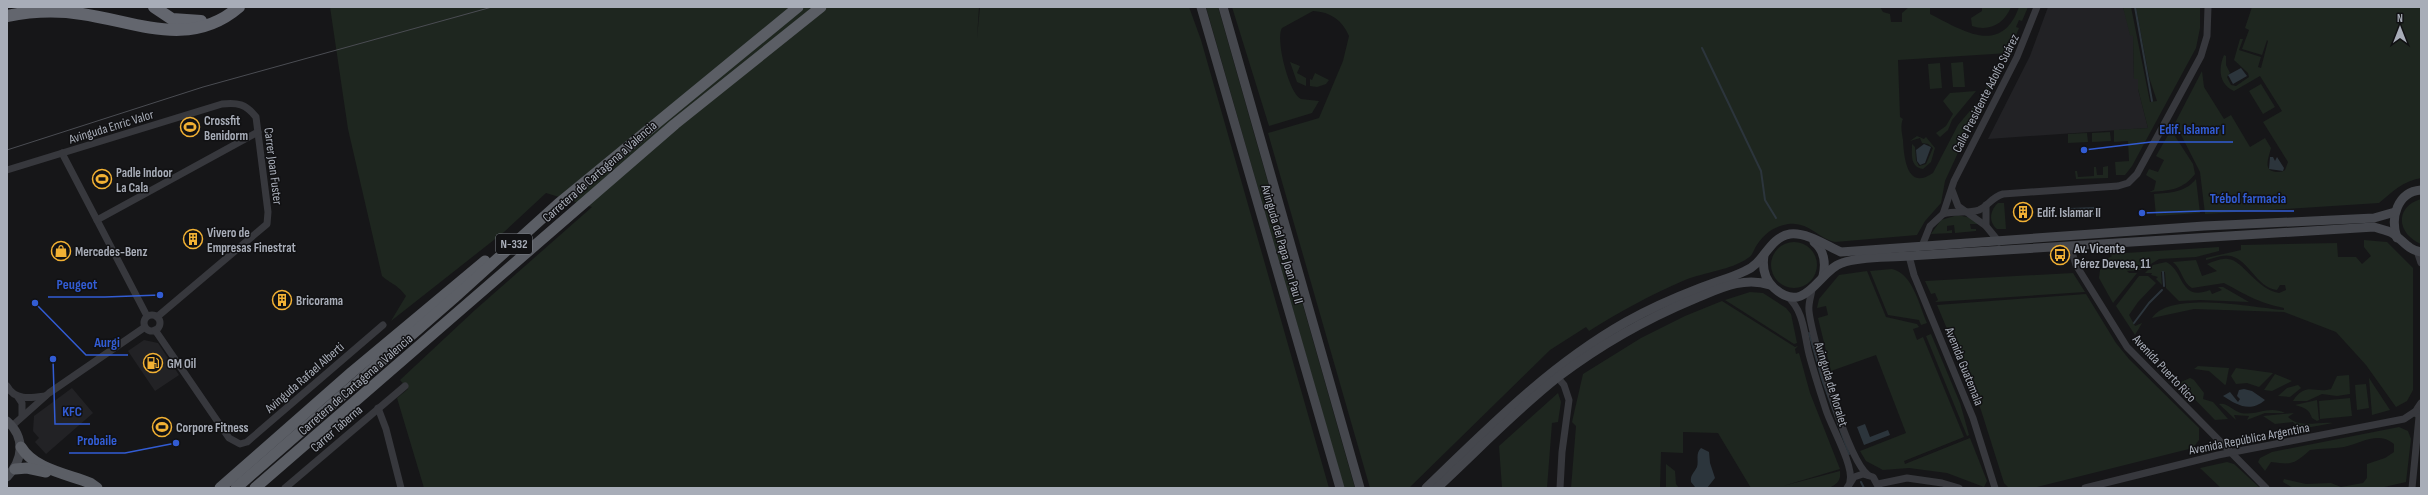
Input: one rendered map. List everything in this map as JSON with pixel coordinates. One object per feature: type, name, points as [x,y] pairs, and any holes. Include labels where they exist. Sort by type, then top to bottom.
[{"type":"highway","points":[[154,7],[172,19],[190,22],[214,18],[233,7]]},
{"type":"highway","points":[[7,16],[40,11],[65,12],[157,30],[177,31],[195,29],[216,22],[239,7]]},
{"type":"highway","name":"Carretera de Cartagena a Valencia","points":[[236,488],[461,292],[558,204],[798,7]]},
{"type":"highway","name":"Carretera de Cartagena a Valencia","points":[[255,488],[657,139],[821,7]]},
{"type":"highway","points":[[779,40],[828,7]]},
{"type":"highway","points":[[220,488],[520,230],[558,204]]},
{"type":"highway","points":[[21,447],[26,455],[37,463],[90,483],[97,488]]},
{"type":"highway","points":[[11,473],[35,469],[72,480],[87,488]]},
{"type":"main road","name":"Avinguda del Papa Joan Pau II","points":[[1201,7],[1340,488]]},
{"type":"main road","name":"Avinguda del Papa Joan Pau II","points":[[1223,7],[1360,488]]},
{"type":"main road","points":[[2397,238],[2394,229],[2395,212],[2400,202],[2408,195],[2421,190]]},
{"type":"main road","points":[[1426,488],[1510,407],[1588,346],[1625,322],[1665,302],[1752,268],[1772,244],[1783,236],[1801,235],[1841,252],[1998,242],[2204,226],[2374,218],[2395,212]]},
{"type":"main road","points":[[1764,255],[1764,276],[1770,285],[1777,291],[1787,296],[1798,296],[1812,290],[1832,267],[1843,262],[1909,256],[2374,227],[2386,230],[2419,252]]},
{"type":"main road","points":[[1810,238],[1819,248],[1825,260],[1822,278]]},
{"type":"main road","points":[[1437,488],[1521,409],[1558,378],[1606,343],[1668,310],[1740,282],[1758,281],[1770,285]]},
{"type":"main road","points":[[10,424],[18,436],[21,447],[11,473]]},
{"type":"street","name":"Calle Presidente Adolfo Suárez","points":[[1943,214],[1951,188],[2017,57],[2037,7]]},
{"type":"street","points":[[1922,246],[1930,226],[1943,214],[1954,210],[1964,212],[1978,210],[1996,196],[2010,193],[2118,186],[2128,183],[2137,174],[2201,56],[2207,36],[2208,7]]},
{"type":"street","name":"Carrer Joan Fuster","points":[[157,317],[262,230],[268,218],[256,117],[250,109],[236,102],[222,104]]},
{"type":"street","name":"Avinguda Enric Valor","points":[[7,170],[222,104]]},
{"type":"street","points":[[97,220],[258,132]]},
{"type":"street","points":[[62,153],[147,316]]},
{"type":"street","points":[[1951,188],[1954,199],[1964,212],[1986,226],[1998,242]]},
{"type":"street","points":[[1986,205],[1986,226]]},
{"type":"street","name":"Avenida Puerto Rico","points":[[2070,246],[2076,265],[2127,347],[2266,488]]},
{"type":"street","points":[[2419,252],[2421,263]]},
{"type":"street","name":"Avenida Guatemala","points":[[1909,256],[1914,275],[1973,418],[1995,488]]},
{"type":"street","name":"Avinguda de Moralet","points":[[1812,290],[1809,310],[1821,360],[1856,461],[1879,486]]},
{"type":"street","name":"Avinguda de Moralet","points":[[1787,296],[1794,302],[1801,316],[1826,411],[1848,465],[1851,476],[1848,486]]},
{"type":"street","points":[[145,327],[150,330],[155,330],[160,322],[157,317],[147,316]]},
{"type":"street","points":[[145,327],[144,320],[147,316]]},
{"type":"street","name":"Avinguda Rafael Alberti","points":[[155,330],[229,438],[240,444],[247,442],[383,325]]},
{"type":"street","points":[[10,424],[22,416],[45,396],[145,327]]},
{"type":"street","points":[[1558,378],[1564,385],[1569,400],[1562,452],[1560,488]]},
{"type":"street","points":[[7,386],[18,396],[22,403],[22,416]]},
{"type":"street","name":"Carrer Taberna","points":[[285,488],[405,386]]},
{"type":"street","points":[[18,396],[30,398],[45,396]]},
{"type":"street","points":[[2412,488],[2421,402]]},
{"type":"street","points":[[378,408],[386,429],[401,488]]},
{"type":"street","name":"Avenida República Argentina","points":[[2085,488],[2230,453],[2419,416]]},
{"type":"street","points":[[2416,488],[2421,446]]},
{"type":"street","points":[[2244,466],[2244,457],[2252,449]]},
{"type":"street","points":[[1848,486],[1858,475],[1868,474]]},
{"type":"street","points":[[1879,486],[1907,478],[1942,483],[1959,488]]},
{"type":"shaded area","points":[[330,7],[979,7],[977,38],[980,7],[1189,7],[1201,40],[1329,488],[424,488],[397,398],[408,389],[400,380],[475,310],[592,207],[546,193],[504,232],[391,321],[406,296],[397,286],[382,276],[348,129]]},
{"type":"shaded area","points":[[1206,7],[1218,7],[1355,488],[1344,488]]},
{"type":"shaded area","points":[[1232,7],[1880,7],[1883,12],[1890,14],[1891,22],[1902,22],[1902,13],[1909,7],[1930,7],[1930,14],[1955,27],[1980,35],[1991,35],[2002,31],[2011,22],[2019,7],[2028,7],[2022,21],[2019,20],[2016,27],[2019,28],[2009,53],[1898,60],[1900,117],[1903,119],[1902,130],[1904,155],[1909,170],[1912,175],[1917,178],[1933,173],[1958,125],[1980,99],[1996,69],[2003,66],[1972,127],[1968,125],[1964,132],[1967,133],[1945,181],[1941,203],[1925,221],[1917,235],[1835,242],[1801,225],[1788,224],[1777,227],[1768,232],[1758,243],[1750,256],[1741,262],[1673,285],[1612,317],[1589,331],[1586,327],[1550,350],[1409,488],[1370,488],[1268,133],[1319,118],[1343,61],[1349,36],[1343,25],[1335,18],[1325,13],[1313,11],[1282,28],[1280,43],[1284,66],[1296,95],[1301,99],[1319,101],[1312,113],[1269,126]]},
{"type":"shaded area","points":[[1982,7],[2011,7],[2004,18],[1995,25],[1984,28],[1972,26],[1971,18],[1982,11]]},
{"type":"shaded area","points":[[2048,7],[2123,7],[2133,35],[2134,78],[2138,79],[2138,89],[2148,128],[1988,139],[2030,56]]},
{"type":"shaded area","points":[[2123,7],[2131,7],[2150,102],[2157,101],[2149,77],[2136,7],[2200,7],[2200,28],[2196,48],[2132,166],[2125,175],[2116,175],[2115,162],[2129,161],[2128,141],[2114,142],[2114,130],[2148,128],[2138,89],[2138,79],[2134,79],[2133,36],[2130,35]]},
{"type":"shaded area","points":[[2252,7],[2421,7],[2421,178],[2403,184],[2379,203],[2205,214],[2200,172],[2175,123],[2202,71],[2204,87],[2224,119],[2231,115],[2250,147],[2265,138],[2271,148],[2268,159],[2269,169],[2276,172],[2283,171],[2285,170],[2288,162],[2263,122],[2282,111],[2260,76],[2234,91],[2225,84],[2221,76],[2221,66],[2224,55],[2226,56],[2226,65],[2230,73],[2227,77],[2231,85],[2236,86],[2249,77],[2248,73],[2234,60],[2240,39],[2243,39],[2239,50],[2261,57],[2258,67],[2261,68],[2267,40],[2262,55],[2242,49],[2249,30],[2245,28]]},
{"type":"shaded area","points":[[1290,62],[1300,66],[1297,73],[1306,78],[1306,86],[1297,82]]},
{"type":"shaded area","points":[[1963,62],[1965,87],[1953,87],[1951,63]]},
{"type":"shaded area","points":[[1940,63],[1942,88],[1930,89],[1928,64]]},
{"type":"shaded area","points":[[2241,68],[2247,76],[2233,84],[2228,75]]},
{"type":"shaded area","points":[[1315,73],[1329,80],[1326,84],[1317,87],[1310,86],[1310,79],[1312,80]]},
{"type":"shaded area","points":[[2261,84],[2275,107],[2263,114],[2249,91]]},
{"type":"shaded area","points":[[1976,91],[1952,120],[1948,130],[1940,137],[1936,133],[1946,126],[1953,114],[1943,101],[1950,93]]},
{"type":"shaded area","points":[[2171,130],[2193,164],[2195,174],[2175,189],[2149,192],[2154,190],[2156,181],[2146,175],[2149,169],[2158,172],[2164,160],[2156,156]]},
{"type":"shaded area","points":[[2110,132],[2111,141],[2092,142],[2092,133]]},
{"type":"shaded area","points":[[2087,133],[2088,142],[2068,143],[2068,134]]},
{"type":"shaded area","points":[[1917,136],[1924,139],[1926,137],[1935,148],[1931,162],[1923,169],[1916,166],[1914,163],[1912,156],[1912,144],[1915,147],[1916,160],[1919,166],[1926,164],[1933,148],[1928,144],[1922,143],[1920,138],[1910,141]]},
{"type":"shaded area","points":[[1924,144],[1931,147],[1925,163],[1920,165],[1917,161],[1916,150]]},
{"type":"shaded area","points":[[2270,157],[2273,157],[2275,161],[2277,157],[2284,168],[2283,171],[2269,169]]},
{"type":"shaded area","points":[[2108,166],[2108,178],[2076,179],[2075,171],[2077,171],[2078,177],[2094,176],[2094,167],[2096,167],[2097,175],[2103,175],[2103,167]]},
{"type":"shaded area","points":[[2196,179],[2200,213],[2156,216],[2154,194],[2183,189]]},
{"type":"shaded area","points":[[2421,199],[2421,244],[2413,240],[2407,234],[2403,227],[2402,221],[2406,208],[2412,203]]},
{"type":"shaded area","points":[[1998,203],[2004,203],[2006,229],[1997,229],[1991,220],[1993,209]]},
{"type":"shaded area","points":[[2094,207],[2094,215],[2070,216],[2069,208]]},
{"type":"shaded area","points":[[1958,215],[1971,218],[1978,224],[1970,224],[1971,229],[1976,229],[1976,231],[1955,233],[1954,225],[1947,226],[1947,231],[1952,230],[1952,233],[1931,234],[1941,220]]},
{"type":"shaded area","points":[[2364,240],[2387,242],[2413,268],[2413,390],[2407,401],[2396,407],[2366,365],[2336,332],[2284,312],[2194,309],[2152,318],[2162,310],[2176,305],[2194,303],[2234,304],[2284,310],[2284,308],[2252,298],[2224,283],[2192,288],[2186,282],[2173,262],[2196,260],[2202,276],[2217,271],[2207,264],[2217,260],[2228,259],[2239,264],[2263,286],[2279,293],[2286,290],[2285,285],[2280,285],[2277,290],[2270,288],[2258,279],[2238,259],[2231,256],[2218,256],[2206,260],[2206,258],[2241,250],[2241,245],[2337,243],[2338,257],[2356,257],[2362,264],[2371,256],[2364,247]]},
{"type":"shaded area","points":[[1794,242],[1807,246],[1813,252],[1817,265],[1813,278],[1807,284],[1794,288],[1781,284],[1775,278],[1771,265],[1775,252],[1781,246]]},
{"type":"shaded area","points":[[2219,247],[2219,251],[2196,257],[2159,259],[2141,270],[2127,271],[2129,273],[2137,273],[2113,303],[2099,278],[2100,270],[2109,262],[2107,259],[2112,256],[2110,254]]},
{"type":"shaded area","points":[[2166,262],[2177,272],[2187,289],[2193,292],[2200,293],[2210,290],[2212,294],[2222,290],[2218,287],[2223,287],[2249,302],[2200,300],[2179,301],[2166,288],[2165,272],[2161,272],[2162,285],[2156,279],[2158,277],[2151,275],[2152,273],[2145,273],[2153,265]]},
{"type":"shaded area","points":[[1892,269],[1905,277],[1910,284],[1918,299],[1927,323],[1921,325],[1919,320],[1888,315],[1870,271]]},
{"type":"shaded area","points":[[1867,271],[1886,317],[1917,324],[1919,327],[1913,329],[1917,340],[1923,337],[1964,437],[1904,461],[1905,464],[1970,438],[1987,481],[1984,487],[1947,473],[1909,468],[1883,470],[1866,461],[1860,451],[1906,433],[1876,355],[1831,371],[1818,318],[1828,315],[1826,306],[1817,308],[1819,299],[1839,275]]},
{"type":"shaded area","points":[[2073,273],[2085,292],[1935,302],[1938,300],[1935,293],[1931,294],[1925,281]]},
{"type":"shaded area","points":[[2139,276],[2148,276],[2156,283],[2138,302],[2129,315],[2135,326],[2142,323],[2135,335],[2116,306]]},
{"type":"shaded area","points":[[1750,292],[1763,293],[1786,308],[1791,314],[1797,343],[1794,344],[1725,300]]},
{"type":"shaded area","points":[[2086,294],[2116,343],[2129,359],[2199,428],[2199,440],[2193,448],[2033,488],[2009,488],[2004,483],[1981,410],[1937,305]]},
{"type":"shaded area","points":[[1722,301],[1795,347],[1798,346],[1795,349],[1796,354],[1799,353],[1810,393],[1840,469],[1783,486],[1840,471],[1840,477],[1835,485],[1829,488],[1751,488],[1718,433],[1683,432],[1683,453],[1661,452],[1660,488],[1571,488],[1576,426],[1572,422],[1583,374],[1641,338],[1685,316]]},
{"type":"shaded area","points":[[1931,334],[1960,403],[1969,435],[1967,436],[1926,336]]},
{"type":"shaded area","name":"GM Oil","points":[[144,340],[158,343],[179,375],[155,391],[128,351]]},
{"type":"shaded area","points":[[2198,366],[2229,368],[2226,384],[2225,385],[2209,371],[2194,369]]},
{"type":"shaded area","points":[[2236,368],[2273,373],[2259,387],[2247,383],[2236,384],[2231,376]]},
{"type":"shaded area","points":[[2275,374],[2292,381],[2272,391],[2264,390]]},
{"type":"shaded area","points":[[2349,375],[2350,394],[2337,396],[2322,394],[2307,401],[2293,401],[2302,391],[2311,389],[2331,389],[2337,376]]},
{"type":"shaded area","points":[[2190,378],[2194,380],[2204,393],[2203,399],[2213,402],[2228,419],[2215,420],[2179,383]]},
{"type":"shaded area","points":[[2369,378],[2390,410],[2372,415]]},
{"type":"shaded area","points":[[2366,384],[2369,408],[2357,410],[2355,385]]},
{"type":"shaded area","points":[[2298,385],[2301,388],[2290,397],[2278,396],[2287,388]]},
{"type":"shaded area","points":[[72,388],[93,413],[46,454],[35,442],[39,438],[33,431],[34,416]]},
{"type":"shaded area","points":[[2244,389],[2252,391],[2265,400],[2259,404],[2249,407],[2238,405],[2223,396],[2230,392],[2238,402],[2240,399],[2237,396],[2239,390]]},
{"type":"shaded area","points":[[1558,393],[1561,402],[1558,422],[1552,423],[1547,488],[1502,488],[1499,446]]},
{"type":"shaded area","points":[[2350,398],[2352,416],[2320,419],[2319,401]]},
{"type":"shaded area","points":[[2317,400],[2319,420],[2317,421],[2312,418],[2306,409],[2295,405]]},
{"type":"shaded area","points":[[2219,404],[2225,404],[2238,412],[2247,414],[2268,410],[2285,413],[2265,413],[2247,420],[2249,416],[2234,415],[2236,420]]},
{"type":"shaded area","points":[[2294,413],[2288,417],[2298,423],[2333,423],[2300,429],[2293,422],[2275,424],[2263,416]]},
{"type":"shaded area","points":[[1865,424],[1870,437],[1888,430],[1890,435],[1864,445],[1857,427]]},
{"type":"shaded area","points":[[2399,427],[2408,431],[2411,439],[2406,482],[2380,488],[2293,488],[2283,482],[2284,479],[2306,484],[2331,483],[2341,487],[2363,483],[2367,478],[2367,464],[2385,458],[2394,452],[2394,444],[2382,438],[2370,439],[2344,447],[2310,450],[2293,462],[2271,462],[2265,471],[2258,462],[2260,458],[2272,452]]},
{"type":"shaded area","points":[[1701,448],[1709,452],[1710,463],[1715,478],[1707,488],[1695,487],[1691,482],[1692,476],[1698,464],[1698,455]]},
{"type":"shaded area","points":[[2227,462],[2234,464],[2260,488],[2221,488],[2200,468]]},
{"type":"shaded area","points":[[1666,464],[1675,471],[1676,484],[1679,488],[1666,488]]},
{"type":"waterway","points":[[2135,7],[2152,101]]},
{"type":"waterway","points":[[1702,48],[1761,171],[1765,200],[1776,218]]},
{"type":"waterway","points":[[2163,272],[2164,286]]},
{"type":"waterway","points":[[2134,323],[2149,303],[2162,290]]},
{"type":"waterway","points":[[1809,333],[1823,382],[1849,454]]},
{"type":"waterway","points":[[1861,482],[1864,488]]},
{"type":"tram line","points":[[7,150],[203,87],[492,7]]},
{"type":"place","name":"Crossfit Benidorm","points":[[190,127]]},
{"type":"place","name":"Edif. Islamar I","points":[[2084,150]]},
{"type":"place","name":"Padle Indoor La Cala","points":[[102,179]]},
{"type":"place","name":"Edif. Islamar II","points":[[2023,212]]},
{"type":"place","name":"Trébol farmacia","points":[[2142,213]]},
{"type":"place","name":"Vivero de Empresas Finestrat","points":[[193,239]]},
{"type":"place","name":"Mercedes-Benz","points":[[61,251]]},
{"type":"place","name":"Av. Vicente Pérez Devesa, 11","points":[[2060,255]]},
{"type":"place","name":"Peugeot","points":[[160,295]]},
{"type":"place","name":"Bricorama","points":[[282,300]]},
{"type":"place","name":"Aurgi","points":[[35,303]]},
{"type":"place","name":"KFC","points":[[53,359]]},
{"type":"place","name":"GM Oil","points":[[153,363]]},
{"type":"place","name":"Corpore Fitness","points":[[162,427]]},
{"type":"place","name":"Probaile","points":[[176,443]]}]
